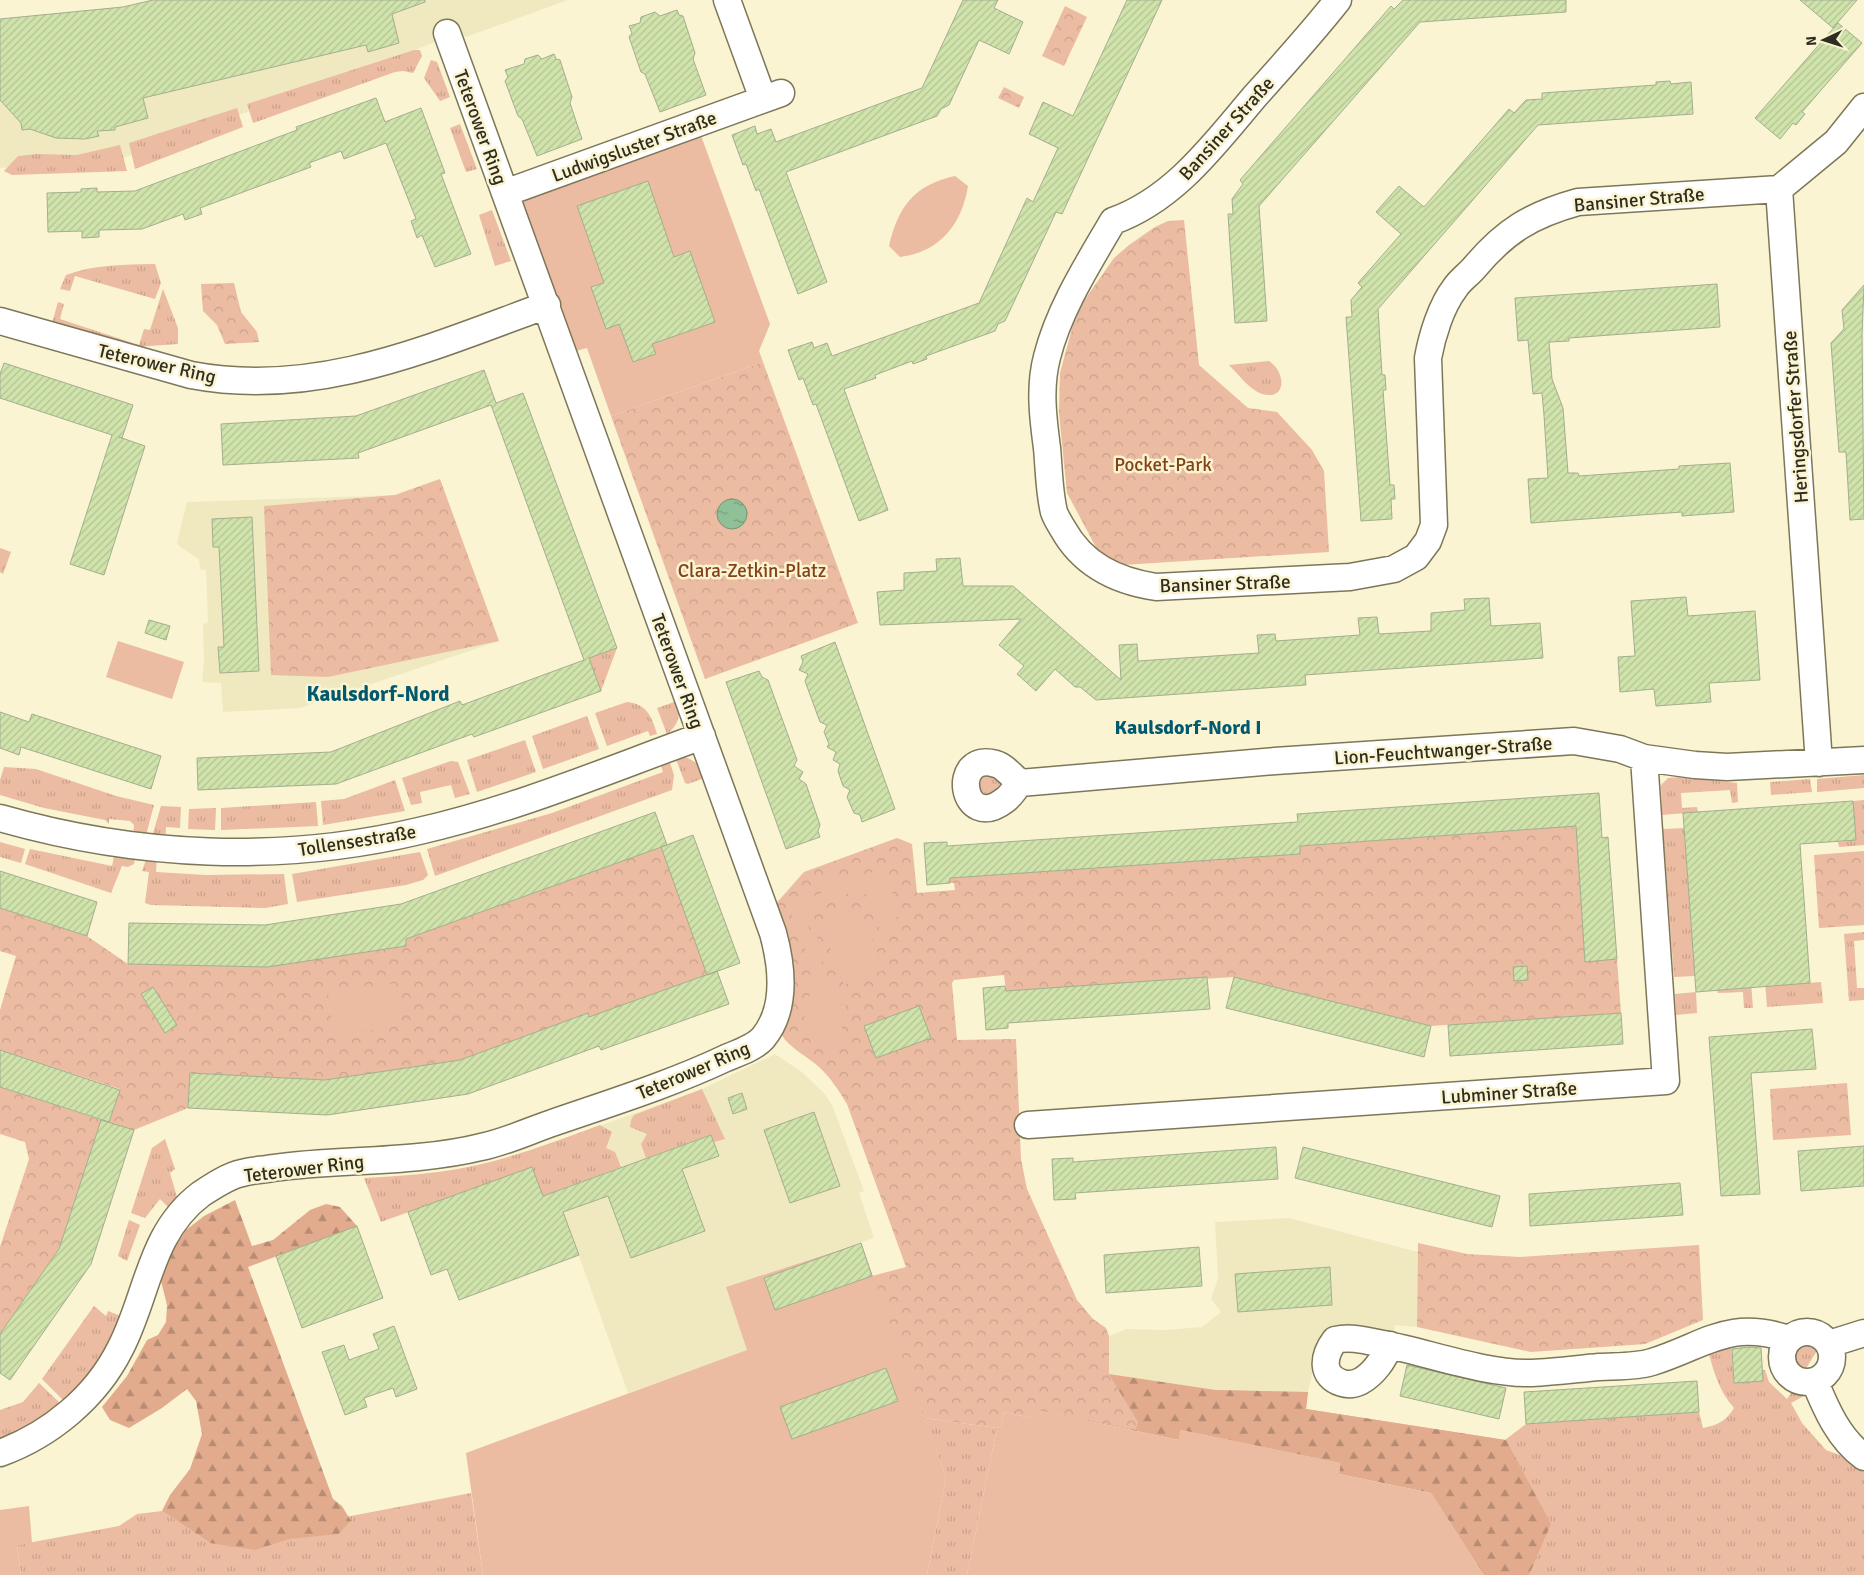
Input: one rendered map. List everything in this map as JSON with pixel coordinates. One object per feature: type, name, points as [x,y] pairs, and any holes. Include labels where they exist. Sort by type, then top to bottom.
[{"type":"street","name":"Ludwigsluster Straße","points":[[505,193],[772,96],[727,0]]},
{"type":"street","name":"Bansiner Straße","points":[[1338,0],[1200,161],[1168,190],[1130,214],[1113,221],[1083,271],[1064,311],[1047,357],[1042,388],[1043,420],[1054,514],[1074,548],[1094,565],[1118,578],[1136,584],[1164,587],[1350,577],[1394,569],[1416,558],[1428,541],[1434,525],[1428,358],[1433,332],[1454,288],[1486,252],[1513,229],[1554,208],[1578,202],[1779,189]]},
{"type":"street","name":"Teterower Ring","points":[[0,1453],[33,1439],[52,1426],[82,1400],[108,1368],[120,1349],[158,1245],[177,1216],[192,1201],[214,1185],[241,1173],[251,1171],[298,1165],[420,1157],[483,1147],[678,1080],[749,1048],[762,1039],[774,1018],[781,978],[780,960],[765,910],[447,33]]},
{"type":"street","points":[[1779,189],[1836,142],[1864,107]]},
{"type":"street","name":"Heringsdorfer Straße","points":[[1779,189],[1819,763]]},
{"type":"street","name":"Teterower Ring","points":[[0,321],[191,375],[208,378],[265,380],[318,377],[394,361],[547,306]]},
{"type":"street","name":"Tollensestraße","points":[[0,818],[60,835],[146,847],[216,853],[298,851],[398,836],[462,819],[546,794],[702,736]]},
{"type":"street","name":"Lion-Feuchtwanger-Straße","points":[[1020,782],[1275,761],[1574,742],[1620,749],[1644,758],[1727,767],[1864,760]]},
{"type":"street","name":"Lubminer Straße","points":[[1028,1125],[1666,1081],[1644,758]]},
{"type":"street","points":[[1390,1346],[1490,1368],[1530,1373],[1651,1362],[1694,1344],[1741,1332],[1767,1332],[1789,1339]]},
{"type":"street","points":[[1802,1332],[1813,1332],[1822,1336],[1829,1344],[1833,1359],[1827,1373],[1815,1382],[1802,1382],[1789,1376],[1782,1364],[1782,1350],[1789,1339],[1802,1332]]},
{"type":"street","points":[[1829,1344],[1864,1333]]},
{"type":"street","points":[[1815,1382],[1827,1413],[1859,1453]]},
{"type":"shaded area","points":[[153,0],[568,0],[466,37],[460,33],[96,168],[79,165],[0,168],[0,19],[123,7]]},
{"type":"shaded area","points":[[440,479],[499,641],[300,708],[223,712],[221,683],[202,682],[204,663],[203,624],[208,623],[206,570],[200,569],[199,559],[179,546],[177,542],[187,502],[395,495]]},
{"type":"shaded area","points":[[775,1054],[802,1072],[825,1094],[833,1107],[864,1191],[859,1193],[874,1238],[726,1287],[748,1350],[628,1393],[568,1225],[526,1152],[700,1090]]},
{"type":"shaded area","points":[[1289,1218],[1418,1252],[1417,1327],[1395,1325],[1393,1333],[1355,1325],[1339,1329],[1320,1339],[1308,1392],[1216,1390],[1109,1374],[1109,1336],[1126,1329],[1166,1330],[1202,1327],[1221,1312],[1211,1299],[1218,1279],[1215,1222]]},
{"type":"green space","points":[[1065,6],[1087,17],[1064,66],[1042,56]]},
{"type":"green space","points":[[414,50],[420,50],[422,56],[413,73],[395,72],[253,123],[247,104]]},
{"type":"green space","points":[[431,60],[437,62],[450,97],[440,101],[424,78]]},
{"type":"green space","points":[[1004,87],[1024,97],[1019,108],[998,98]]},
{"type":"green space","points":[[237,108],[243,127],[135,169],[129,143]]},
{"type":"green space","points":[[460,124],[477,169],[466,172],[450,128]]},
{"type":"green space","points":[[700,133],[770,324],[759,351],[763,362],[611,416],[587,348],[572,352],[517,198]]},
{"type":"green space","points":[[120,145],[127,171],[12,175],[4,171],[18,156],[37,154],[77,155]]},
{"type":"green space","points":[[955,176],[968,186],[965,200],[954,224],[947,234],[927,249],[900,257],[889,246],[897,220],[903,209],[918,192],[929,185]]},
{"type":"green space","points":[[492,210],[511,261],[495,266],[479,215]]},
{"type":"green space","name":"Pocket-Park","points":[[1184,220],[1199,365],[1248,408],[1277,412],[1312,450],[1324,471],[1329,552],[1122,565],[1098,551],[1067,493],[1059,413],[1060,373],[1073,325],[1083,302],[1114,258],[1155,227],[1168,221]]},
{"type":"green space","points":[[155,264],[161,283],[155,299],[75,276],[70,291],[60,289],[66,275],[77,271],[110,266]]},
{"type":"green space","points":[[234,283],[241,312],[257,332],[259,342],[225,344],[217,325],[203,311],[201,284]]},
{"type":"green space","points":[[163,289],[178,328],[178,344],[135,347],[52,323],[58,302],[64,304],[60,319],[139,345],[144,329],[150,330]]},
{"type":"green space","points":[[1269,361],[1279,372],[1281,379],[1280,390],[1270,395],[1262,394],[1253,389],[1229,365]]},
{"type":"green space","name":"Clara-Zetkin-Platz","points":[[763,362],[858,623],[705,679],[611,416]]},
{"type":"green space","points":[[440,479],[499,641],[328,677],[271,675],[264,506],[395,495]]},
{"type":"green space","points":[[0,548],[11,552],[3,574],[0,572]]},
{"type":"green space","points":[[118,641],[184,662],[172,699],[106,677]]},
{"type":"green space","points":[[617,648],[601,691],[589,658]]},
{"type":"green space","points":[[677,701],[678,719],[674,727],[667,734],[657,708]]},
{"type":"green space","points":[[627,702],[639,705],[648,712],[657,734],[650,736],[648,731],[607,746],[595,713]]},
{"type":"green space","points":[[587,716],[599,749],[543,769],[532,736]]},
{"type":"green space","points":[[525,740],[536,772],[477,792],[467,760]]},
{"type":"green space","points":[[674,754],[694,761],[707,777],[688,784],[685,783]]},
{"type":"green space","points":[[669,760],[674,775],[672,790],[435,876],[427,849],[552,813],[663,772],[660,763]]},
{"type":"green space","points":[[451,761],[458,762],[470,794],[455,798],[451,785],[420,792],[422,803],[411,805],[402,778]]},
{"type":"green space","points":[[4,767],[36,769],[116,796],[154,805],[145,839],[133,838],[134,825],[130,821],[109,819],[109,824],[105,820],[44,808],[0,795],[0,780]]},
{"type":"green space","points":[[987,771],[1002,783],[1001,788],[987,796],[978,789],[978,778]]},
{"type":"green space","points":[[1864,775],[1864,788],[1817,792],[1817,779]]},
{"type":"green space","points":[[1680,777],[1737,783],[1738,802],[1732,803],[1730,790],[1681,793],[1682,808],[1697,807],[1698,812],[1662,815],[1661,785],[1668,778]]},
{"type":"green space","points":[[1810,779],[1812,792],[1771,795],[1770,782]]},
{"type":"green space","points":[[395,780],[405,811],[323,825],[321,801],[344,799]]},
{"type":"green space","points":[[1864,800],[1864,845],[1839,847],[1838,842],[1856,840],[1853,801]]},
{"type":"green space","points":[[316,802],[318,826],[221,830],[221,808]]},
{"type":"green space","points":[[161,806],[181,807],[180,828],[166,827],[165,842],[151,840]]},
{"type":"green space","points":[[216,808],[215,830],[188,829],[189,809]]},
{"type":"green space","points":[[1586,825],[1577,840],[1585,961],[1617,959],[1621,1013],[1431,1026],[1234,977],[1006,991],[1004,975],[954,980],[952,983],[957,1040],[1016,1039],[1021,1159],[1027,1189],[1077,1300],[1093,1319],[1106,1328],[1109,1336],[1109,1374],[1138,1422],[1136,1430],[1041,1411],[1031,1418],[1004,1412],[1001,1426],[997,1428],[924,1418],[872,1276],[906,1267],[847,1104],[823,1071],[789,1044],[781,1034],[773,907],[804,872],[897,838],[912,844],[917,893],[955,890],[954,883],[950,883],[950,878],[1300,854],[1300,846]]},
{"type":"green space","points":[[1684,828],[1695,976],[1674,977],[1663,829]]},
{"type":"green space","points":[[0,842],[25,849],[21,863],[0,857]]},
{"type":"green space","points":[[661,847],[707,975],[589,1017],[588,1014],[460,1060],[325,1080],[190,1073],[188,1108],[134,1130],[109,1123],[120,1089],[0,1050],[0,1010],[16,956],[0,951],[0,908],[87,936],[128,964],[265,967],[406,946],[406,939]]},
{"type":"green space","points":[[30,849],[112,866],[115,852],[136,854],[134,864],[128,867],[122,866],[111,893],[25,864]]},
{"type":"green space","points":[[1864,851],[1864,925],[1819,928],[1814,855]]},
{"type":"green space","points":[[420,852],[428,875],[423,880],[406,885],[297,902],[292,874]]},
{"type":"green space","points":[[148,854],[157,856],[156,872],[206,875],[284,874],[288,904],[265,908],[151,905],[145,903],[149,872],[142,871]]},
{"type":"green space","points":[[874,872],[880,874],[905,911],[892,921],[889,935],[880,930],[865,893],[856,889],[843,896],[814,905],[807,920],[809,929],[817,936],[822,961],[821,969],[831,991],[834,990],[840,1006],[845,1003],[849,1018],[842,1023],[842,1029],[849,1044],[829,1045],[820,1041],[805,1023],[804,1011],[810,994],[810,973],[803,939],[792,916],[795,899],[809,898],[823,892],[822,882],[834,875],[840,884]]},
{"type":"green space","points":[[860,907],[884,970],[844,985],[820,922]]},
{"type":"green space","points":[[1864,932],[1864,940],[1854,941],[1857,988],[1864,988],[1864,1000],[1849,1001],[1844,934]]},
{"type":"green space","points":[[1762,941],[1770,986],[1821,982],[1823,1003],[1767,1007]]},
{"type":"green space","points":[[1750,970],[1753,1008],[1744,1008],[1743,992],[1718,993],[1717,990],[1742,989],[1741,971]]},
{"type":"green space","points":[[396,983],[401,1026],[334,1035],[328,993]]},
{"type":"green space","points":[[1696,992],[1697,1013],[1676,1015],[1675,994]]},
{"type":"green space","points":[[1847,1083],[1851,1135],[1773,1140],[1770,1089]]},
{"type":"green space","points":[[0,1087],[101,1120],[59,1249],[0,1334],[0,1247],[29,1159],[25,1142],[0,1134]]},
{"type":"green space","points":[[702,1089],[725,1139],[714,1142],[710,1135],[646,1158],[641,1144],[647,1134],[630,1127],[634,1115]]},
{"type":"green space","points":[[600,1125],[612,1132],[606,1148],[615,1152],[621,1167],[556,1191],[568,1225],[555,1230],[532,1167],[381,1222],[364,1178],[429,1173],[485,1163],[535,1149]]},
{"type":"green space","points":[[165,1139],[175,1169],[170,1173],[179,1204],[172,1211],[160,1199],[145,1218],[131,1213],[152,1148]]},
{"type":"green space","points":[[235,1200],[252,1246],[273,1240],[310,1210],[326,1204],[340,1207],[357,1226],[248,1267],[333,1499],[342,1506],[351,1521],[338,1534],[289,1539],[255,1550],[210,1543],[162,1511],[170,1495],[190,1469],[202,1434],[196,1401],[187,1389],[162,1408],[129,1428],[110,1420],[102,1407],[127,1376],[147,1340],[158,1335],[166,1322],[167,1305],[160,1277],[166,1260],[186,1230],[204,1216]]},
{"type":"green space","points":[[129,1220],[140,1225],[127,1261],[118,1256]]},
{"type":"green space","points":[[861,1243],[946,1478],[927,1575],[483,1575],[466,1453],[747,1350],[726,1287]]},
{"type":"green space","points":[[1418,1243],[1467,1254],[1520,1257],[1699,1245],[1703,1320],[1645,1344],[1531,1352],[1417,1327]]},
{"type":"green space","points":[[94,1306],[106,1316],[108,1311],[123,1317],[108,1351],[65,1402],[42,1379]]},
{"type":"green space","points":[[1806,1343],[1818,1349],[1800,1378],[1790,1369],[1789,1359],[1797,1346]]},
{"type":"green space","points":[[1731,1344],[1734,1383],[1763,1381],[1762,1370],[1765,1370],[1769,1382],[1787,1399],[1795,1387],[1804,1396],[1791,1403],[1802,1423],[1826,1450],[1845,1457],[1864,1472],[1864,1575],[1484,1575],[1431,1493],[1340,1463],[1180,1430],[1216,1390],[1308,1392],[1306,1409],[1505,1440],[1526,1424],[1699,1412],[1703,1428],[1721,1422],[1734,1408],[1721,1388],[1708,1351]]},
{"type":"green space","points":[[1109,1374],[1216,1390],[1308,1392],[1306,1409],[1506,1440],[1551,1524],[1529,1575],[1484,1575],[1431,1493],[1339,1474],[1340,1463],[1181,1430],[1179,1440],[1041,1411],[1031,1418],[1011,1394]]},
{"type":"green space","points":[[39,1383],[62,1405],[48,1417],[0,1442],[0,1410],[23,1402]]},
{"type":"green space","points":[[1041,1411],[1179,1440],[1180,1430],[1341,1463],[1339,1474],[1431,1493],[1484,1575],[967,1575],[997,1428],[1001,1426],[1004,1412],[1031,1418]]},
{"type":"green space","points":[[924,1418],[997,1428],[967,1575],[927,1575],[946,1478]]},
{"type":"green space","points":[[471,1493],[483,1575],[21,1575],[17,1545],[119,1526],[137,1514],[162,1511],[210,1543]]},
{"type":"green space","points":[[29,1506],[32,1543],[17,1545],[21,1575],[0,1575],[0,1510]]},
{"type":"water","points":[[732,499],[743,503],[747,514],[743,525],[732,529],[721,525],[717,514],[721,503]]},
{"type":"building","points":[[153,0],[425,0],[425,2],[392,14],[399,43],[368,52],[366,45],[143,98],[148,118],[115,127],[115,130],[97,131],[99,136],[85,139],[56,138],[30,129],[22,130],[21,123],[0,100],[0,19],[123,7]]},
{"type":"building","points":[[963,0],[998,0],[994,8],[1023,22],[1009,54],[979,40],[949,105],[941,109],[937,116],[786,172],[827,282],[798,294],[759,189],[756,191],[746,164],[743,165],[732,135],[755,126],[757,134],[771,129],[776,142],[922,88]]},
{"type":"building","points":[[1127,0],[1162,0],[1062,214],[1056,212],[1005,321],[998,324],[995,331],[926,356],[927,359],[913,364],[912,361],[875,375],[876,378],[844,389],[888,510],[859,521],[816,404],[813,405],[803,378],[799,380],[788,350],[812,342],[814,348],[827,343],[832,356],[979,303],[1027,198],[1033,202],[1058,148],[1029,134],[1043,102],[1073,116]]},
{"type":"building","points":[[1403,0],[1566,0],[1566,12],[1420,22],[1259,206],[1267,321],[1235,323],[1228,214],[1233,214],[1232,199],[1243,184],[1240,180],[1391,6],[1394,9]]},
{"type":"building","points":[[1800,0],[1857,0],[1833,28]]},
{"type":"building","points":[[677,10],[679,15],[683,16],[695,53],[693,59],[706,95],[660,112],[645,74],[641,72],[629,37],[632,33],[629,26],[640,23],[641,17],[655,12],[660,16]]},
{"type":"building","points":[[1838,23],[1862,43],[1802,112],[1805,114],[1796,125],[1793,123],[1780,139],[1755,118]]},
{"type":"building","points":[[554,54],[556,59],[560,60],[572,97],[570,103],[582,139],[537,156],[522,119],[518,116],[505,81],[508,77],[505,70],[524,64],[525,59],[538,55],[542,59]]},
{"type":"building","points":[[1670,81],[1671,84],[1691,82],[1693,114],[1538,125],[1378,309],[1382,375],[1385,375],[1386,390],[1383,390],[1390,485],[1394,485],[1395,499],[1391,499],[1392,519],[1361,521],[1346,317],[1352,317],[1351,300],[1362,287],[1358,283],[1401,234],[1376,212],[1399,186],[1424,207],[1509,109],[1514,113],[1526,100],[1542,99],[1542,93],[1656,85],[1656,82]]},
{"type":"building","points":[[376,98],[385,122],[421,108],[445,173],[441,174],[471,254],[435,267],[422,235],[417,238],[411,221],[416,219],[386,143],[344,159],[341,151],[309,163],[311,167],[200,208],[202,214],[185,220],[183,214],[142,229],[99,230],[99,237],[82,238],[82,231],[48,232],[47,193],[81,192],[81,189],[97,188],[97,192],[135,191],[297,130],[296,127]]},
{"type":"building","points":[[648,181],[674,257],[690,251],[715,322],[652,344],[656,354],[633,362],[619,324],[606,329],[591,287],[604,283],[577,206]]},
{"type":"building","points":[[1717,284],[1720,327],[1569,338],[1569,341],[1549,342],[1552,379],[1563,408],[1568,473],[1578,473],[1579,476],[1679,469],[1679,466],[1730,463],[1734,512],[1682,516],[1682,512],[1531,523],[1528,479],[1548,478],[1544,415],[1542,393],[1533,394],[1528,340],[1518,341],[1515,298]]},
{"type":"building","points":[[1864,285],[1862,335],[1864,519],[1850,520],[1846,452],[1839,452],[1831,343],[1844,329],[1842,310]]},
{"type":"building","points":[[4,363],[133,405],[122,438],[119,437],[145,446],[104,575],[70,564],[112,435],[0,398],[0,374]]},
{"type":"building","points":[[484,370],[496,403],[523,393],[617,648],[589,658],[601,691],[474,737],[472,734],[336,784],[198,790],[197,758],[331,752],[460,701],[462,705],[584,660],[491,405],[358,453],[359,458],[223,465],[221,424],[356,416]]},
{"type":"building","points":[[252,517],[259,671],[220,673],[218,647],[224,647],[219,547],[213,547],[212,519]]},
{"type":"building","points":[[960,558],[963,586],[1013,586],[1121,680],[1119,645],[1137,644],[1138,661],[1259,653],[1257,635],[1275,634],[1276,641],[1360,635],[1358,618],[1377,617],[1379,634],[1431,631],[1431,613],[1465,610],[1464,599],[1489,598],[1491,626],[1540,623],[1543,658],[1305,675],[1306,685],[1096,700],[1080,687],[1075,687],[1055,669],[1036,691],[1017,674],[1024,666],[999,645],[1021,619],[880,625],[877,592],[904,590],[904,573],[937,571],[936,559]]},
{"type":"building","points":[[1686,597],[1688,616],[1755,611],[1760,680],[1709,683],[1711,702],[1656,706],[1654,689],[1620,692],[1618,657],[1635,656],[1631,601]]},
{"type":"building","points":[[149,620],[170,626],[166,640],[145,633]]},
{"type":"building","points":[[835,642],[895,809],[862,822],[860,815],[854,813],[847,797],[850,790],[843,786],[838,771],[840,764],[833,760],[836,752],[827,747],[829,744],[824,732],[827,725],[820,722],[805,681],[808,674],[799,670],[803,662],[801,656]]},
{"type":"building","points":[[759,671],[762,677],[768,680],[797,760],[794,766],[803,772],[799,779],[806,784],[820,825],[818,831],[820,837],[786,849],[726,682]]},
{"type":"building","points":[[0,712],[29,722],[32,714],[161,756],[151,789],[21,747],[19,755],[0,748]]},
{"type":"building","points":[[1599,793],[1602,838],[1608,837],[1617,959],[1585,962],[1576,826],[1300,846],[1300,854],[950,878],[950,883],[927,885],[924,843],[947,842],[947,846],[1298,822],[1297,814]]},
{"type":"building","points":[[1853,801],[1856,840],[1800,844],[1810,983],[1696,992],[1683,813]]},
{"type":"building","points":[[655,812],[667,845],[406,939],[406,946],[267,967],[128,964],[129,923],[265,925],[401,904]]},
{"type":"building","points":[[693,835],[740,963],[707,975],[661,847]]},
{"type":"building","points":[[0,871],[97,902],[87,936],[0,908]]},
{"type":"building","points":[[1527,966],[1528,980],[1514,981],[1513,967]]},
{"type":"building","points":[[717,971],[729,1004],[601,1050],[599,1046],[468,1094],[327,1115],[188,1108],[190,1073],[325,1080],[460,1060],[588,1013],[589,1017]]},
{"type":"building","points":[[1207,977],[1210,1009],[1008,1023],[1008,1028],[986,1030],[983,988],[1005,986],[1006,991]]},
{"type":"building","points":[[1234,977],[1431,1026],[1424,1057],[1226,1008]]},
{"type":"building","points":[[153,987],[177,1025],[165,1033],[141,994]]},
{"type":"building","points":[[919,1006],[931,1038],[876,1058],[864,1026]]},
{"type":"building","points":[[1621,1013],[1623,1044],[1450,1056],[1448,1025]]},
{"type":"building","points":[[1812,1029],[1816,1069],[1751,1073],[1760,1194],[1721,1196],[1709,1037]]},
{"type":"building","points":[[0,1050],[120,1090],[109,1122],[0,1087]]},
{"type":"building","points":[[742,1093],[747,1109],[733,1114],[728,1098]]},
{"type":"building","points":[[814,1112],[840,1186],[790,1203],[764,1130]]},
{"type":"building","points":[[101,1120],[134,1130],[91,1264],[10,1380],[0,1373],[0,1334],[59,1249]]},
{"type":"building","points":[[711,1135],[719,1156],[682,1169],[705,1231],[631,1258],[608,1196],[563,1212],[579,1255],[459,1300],[447,1269],[431,1275],[408,1212],[532,1167],[543,1196]]},
{"type":"building","points":[[1864,1146],[1864,1186],[1801,1191],[1798,1151]]},
{"type":"building","points":[[1276,1147],[1278,1179],[1075,1193],[1076,1199],[1054,1200],[1052,1159],[1073,1158],[1073,1162]]},
{"type":"building","points":[[1303,1147],[1500,1196],[1492,1227],[1295,1178]]},
{"type":"building","points":[[1680,1183],[1683,1215],[1530,1226],[1529,1194]]},
{"type":"building","points":[[357,1226],[383,1298],[302,1328],[276,1256]]},
{"type":"building","points":[[861,1243],[872,1276],[775,1310],[764,1278]]},
{"type":"building","points":[[1199,1247],[1202,1286],[1106,1293],[1104,1255]]},
{"type":"building","points":[[1330,1267],[1332,1305],[1238,1312],[1235,1274]]},
{"type":"building","points":[[394,1326],[417,1389],[396,1397],[393,1388],[364,1398],[367,1407],[345,1415],[322,1352],[344,1345],[349,1360],[379,1349],[373,1334]]},
{"type":"building","points":[[1761,1348],[1763,1381],[1734,1383],[1732,1349]]},
{"type":"building","points":[[1407,1365],[1506,1388],[1499,1419],[1400,1396]]},
{"type":"building","points":[[886,1368],[898,1401],[792,1439],[780,1407]]},
{"type":"building","points":[[1697,1381],[1699,1412],[1526,1424],[1524,1392]]},
{"type":"district","name":"Kaulsdorf-Nord","points":[[378,694]]},
{"type":"district","name":"Kaulsdorf-Nord I","points":[[1188,727]]}]
